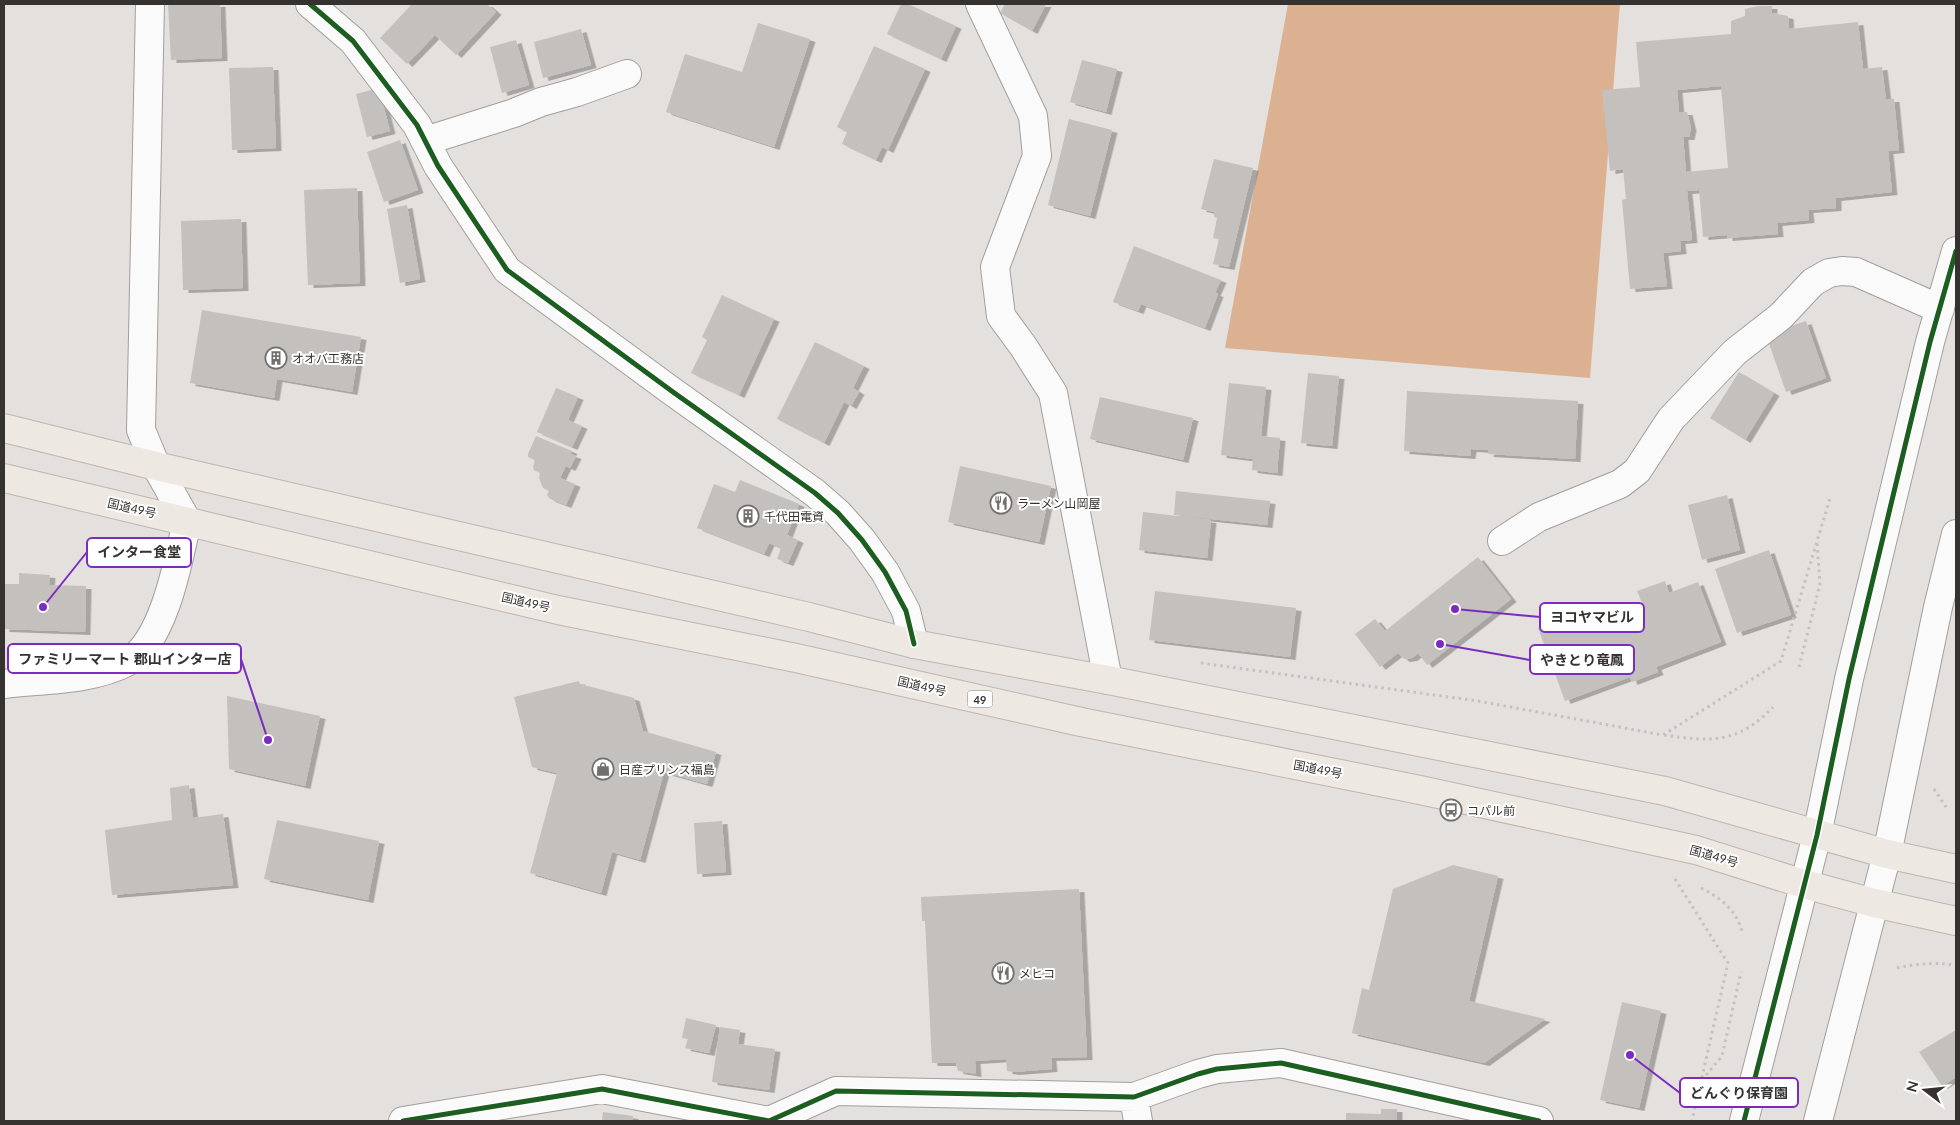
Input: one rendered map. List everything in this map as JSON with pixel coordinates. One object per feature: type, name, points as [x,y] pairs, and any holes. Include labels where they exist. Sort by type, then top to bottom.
[{"type":"highway","points":[[4,428],[156,466],[809,617],[914,644],[1108,680],[1665,792],[1886,854],[1956,869]]},
{"type":"highway","name":"国道49号","points":[[4,478],[558,610],[806,660],[1072,720],[1420,790],[1696,850],[1804,884],[1956,922]]},
{"type":"street","points":[[4,684],[89,675],[129,661],[150,641],[164,611],[180,555],[187,521],[156,466],[141,430],[150,4]]},
{"type":"street","points":[[310,4],[353,41],[417,125],[438,166],[507,270],[815,493],[838,513],[862,540],[885,572],[906,611],[914,644]]},
{"type":"street","points":[[980,4],[1034,116],[1037,156],[995,267],[1001,316],[1053,393],[1108,680]]},
{"type":"street","points":[[425,141],[514,113],[541,102],[577,92],[626,74]]},
{"type":"street","points":[[1744,1121],[1817,835],[1849,679],[1956,251]]},
{"type":"street","points":[[1502,541],[1538,517],[1620,484],[1636,471],[1671,419],[1726,360],[1780,316],[1813,282],[1829,273],[1842,271],[1856,272],[1940,309]]},
{"type":"street","points":[[1818,1121],[1886,854],[1938,607],[1956,534]]},
{"type":"street","points":[[403,1121],[602,1088],[769,1120],[836,1091],[1136,1109],[1198,1074],[1217,1069],[1281,1063],[1539,1121]]},
{"type":"path","points":[[1663,735],[1781,662],[1830,498]]},
{"type":"path","points":[[1799,667],[1820,584],[1817,540]]},
{"type":"path","points":[[1199,662],[1478,701],[1663,735],[1701,740],[1728,737],[1748,728],[1766,716],[1773,708]]},
{"type":"path","points":[[1672,875],[1728,963],[1692,1121]]},
{"type":"path","points":[[1704,890],[1718,897],[1730,908],[1739,920],[1742,931]]},
{"type":"path","points":[[1897,968],[1937,962],[1954,965]]},
{"type":"path","points":[[1701,1082],[1722,1056],[1741,972]]},
{"type":"shaded area","points":[[1288,4],[1620,4],[1590,378],[1225,348]]},
{"type":"building","points":[[168,4],[220,4],[222,58],[171,60]]},
{"type":"building","points":[[412,4],[487,4],[496,12],[456,55],[435,35],[407,64],[380,38]]},
{"type":"building","points":[[901,4],[908,4],[956,26],[941,59],[887,34]]},
{"type":"building","points":[[1005,4],[1046,4],[1032,31],[1000,13]]},
{"type":"building","points":[[1758,6],[1772,6],[1772,13],[1788,16],[1789,29],[1858,22],[1863,69],[1882,67],[1886,99],[1894,99],[1899,150],[1888,151],[1892,192],[1836,198],[1836,208],[1808,210],[1809,220],[1777,223],[1778,234],[1727,238],[1727,235],[1703,237],[1699,190],[1687,191],[1692,240],[1680,241],[1681,251],[1663,253],[1667,286],[1630,289],[1622,200],[1626,199],[1623,169],[1610,171],[1602,90],[1640,87],[1636,42],[1731,34],[1731,21],[1745,16],[1745,9]],"holes":[[[1721,86],[1728,168],[1686,172],[1683,137],[1689,137],[1691,128],[1687,112],[1679,112],[1677,90]]]},
{"type":"building","points":[[758,23],[810,39],[774,147],[666,112],[685,54],[742,72]]},
{"type":"building","points":[[581,29],[591,65],[543,78],[534,42]]},
{"type":"building","points":[[516,40],[529,85],[502,93],[490,47]]},
{"type":"building","points":[[874,46],[925,69],[888,150],[882,147],[876,160],[842,144],[847,132],[837,127]]},
{"type":"building","points":[[1082,60],[1117,69],[1106,112],[1070,102]]},
{"type":"building","points":[[273,67],[276,148],[232,150],[229,68]]},
{"type":"building","points":[[379,88],[390,131],[367,137],[356,94]]},
{"type":"building","points":[[1069,119],[1112,130],[1090,216],[1048,205]]},
{"type":"building","points":[[400,140],[418,190],[384,202],[367,152]]},
{"type":"building","points":[[1214,159],[1253,168],[1229,267],[1213,264],[1219,239],[1213,238],[1217,218],[1214,217],[1214,212],[1201,209]]},
{"type":"building","points":[[357,188],[360,283],[308,285],[304,190]]},
{"type":"building","points":[[407,205],[420,279],[400,283],[387,209]]},
{"type":"building","points":[[241,219],[243,288],[183,290],[181,221]]},
{"type":"building","points":[[1134,246],[1221,280],[1215,293],[1218,294],[1205,328],[1141,304],[1138,311],[1113,302]]},
{"type":"building","points":[[722,295],[774,319],[739,395],[691,373],[707,340],[702,337]]},
{"type":"building","name":"オオバ工務店","points":[[202,310],[361,337],[352,392],[277,379],[274,398],[190,383]]},
{"type":"building","points":[[1806,321],[1826,378],[1786,392],[1766,335]]},
{"type":"building","points":[[815,342],[864,366],[853,388],[859,392],[851,406],[844,402],[824,443],[777,419]]},
{"type":"building","points":[[1739,372],[1774,393],[1745,440],[1710,418]]},
{"type":"building","points":[[1308,373],[1339,376],[1332,446],[1301,443]]},
{"type":"building","points":[[1229,383],[1266,387],[1261,436],[1280,438],[1277,473],[1252,470],[1253,459],[1221,455]]},
{"type":"building","points":[[556,388],[578,397],[568,420],[582,426],[572,447],[537,432]]},
{"type":"building","points":[[1407,391],[1578,401],[1575,459],[1488,454],[1489,450],[1471,449],[1470,456],[1404,451]]},
{"type":"building","points":[[1100,397],[1193,418],[1183,460],[1090,439]]},
{"type":"building","points":[[536,436],[572,451],[570,454],[576,456],[570,468],[566,466],[560,478],[575,484],[566,505],[550,499],[547,495],[549,491],[543,488],[539,478],[540,473],[534,470],[535,460],[528,457]]},
{"type":"building","points":[[960,466],[1051,486],[1039,542],[948,522]]},
{"type":"building","name":"千代田電資","points":[[740,480],[799,504],[787,535],[798,540],[788,563],[777,559],[781,548],[769,543],[764,554],[697,528],[714,484],[735,492]]},
{"type":"building","points":[[1176,491],[1270,501],[1267,525],[1174,515]]},
{"type":"building","points":[[1727,495],[1740,550],[1702,560],[1688,505]]},
{"type":"building","points":[[1143,512],[1211,520],[1207,558],[1139,550]]},
{"type":"building","points":[[1769,550],[1791,615],[1737,633],[1715,569]]},
{"type":"building","points":[[1478,557],[1511,599],[1427,665],[1418,653],[1412,658],[1404,659],[1398,653],[1380,667],[1355,634],[1375,619],[1385,631]]},
{"type":"building","points":[[19,573],[50,575],[49,585],[86,586],[85,632],[4,629],[5,584],[19,584]]},
{"type":"building","points":[[1665,581],[1669,593],[1698,582],[1721,642],[1656,667],[1658,672],[1632,682],[1630,677],[1565,701],[1538,628],[1563,619],[1568,631],[1642,603],[1637,591]]},
{"type":"building","points":[[1155,591],[1296,608],[1290,657],[1149,640]]},
{"type":"building","points":[[579,681],[580,684],[634,698],[643,731],[716,752],[707,784],[664,772],[640,860],[612,852],[601,893],[530,873],[557,773],[532,767],[514,697]]},
{"type":"building","points":[[227,696],[320,716],[305,786],[229,769]]},
{"type":"building","points":[[189,785],[193,818],[223,814],[233,885],[112,895],[105,830],[172,820],[170,788]]},
{"type":"building","points":[[277,820],[379,841],[368,900],[264,879]]},
{"type":"building","points":[[722,821],[726,872],[697,874],[694,823]]},
{"type":"building","points":[[1453,865],[1498,876],[1469,1001],[1545,1019],[1484,1063],[1352,1033],[1362,988],[1369,990],[1393,889]]},
{"type":"building","points":[[1079,889],[1087,1057],[1051,1058],[1052,1069],[1014,1072],[1007,1071],[1006,1059],[975,1061],[976,1074],[958,1071],[956,1063],[932,1063],[925,921],[922,921],[921,897]]},
{"type":"building","points":[[1622,1002],[1661,1011],[1639,1108],[1600,1100]]},
{"type":"building","points":[[686,1018],[716,1025],[709,1053],[685,1048],[688,1039],[682,1038]]},
{"type":"building","points":[[720,1027],[740,1030],[738,1044],[775,1049],[769,1090],[712,1082]]},
{"type":"building","points":[[1956,1030],[1956,1077],[1942,1086],[1919,1052]]},
{"type":"building","points":[[1381,1109],[1397,1109],[1397,1121],[1346,1121],[1346,1113],[1381,1114]]},
{"type":"building","points":[[603,1112],[633,1116],[632,1121],[602,1121]]},
{"type":"cycle path","points":[[310,4],[353,41],[417,125],[438,166],[507,270],[815,493],[838,513],[862,540],[885,572],[906,611],[914,644]]},
{"type":"cycle path","points":[[1744,1121],[1817,835],[1849,679],[1930,342],[1956,251]]},
{"type":"cycle path","points":[[403,1121],[602,1089],[769,1121],[836,1091],[1134,1097],[1217,1069],[1281,1063],[1539,1121]]},
{"type":"place","name":"オオバ工務店","points":[[276,358]]},
{"type":"place","name":"ラーメン山岡屋","points":[[1001,503]]},
{"type":"place","name":"千代田電資","points":[[748,516]]},
{"type":"place","name":"インター食堂","points":[[43,607]]},
{"type":"place","name":"ヨコヤマビル","points":[[1455,609]]},
{"type":"place","name":"やきとり竜鳳","points":[[1440,644]]},
{"type":"place","name":"ファミリーマート 郡山インター店","points":[[268,740]]},
{"type":"place","name":"日産プリンス福島","points":[[603,769]]},
{"type":"place","name":"コパル前","points":[[1451,810]]},
{"type":"place","name":"メヒコ","points":[[1003,973]]},
{"type":"place","name":"どんぐり保育園","points":[[1630,1055]]}]
